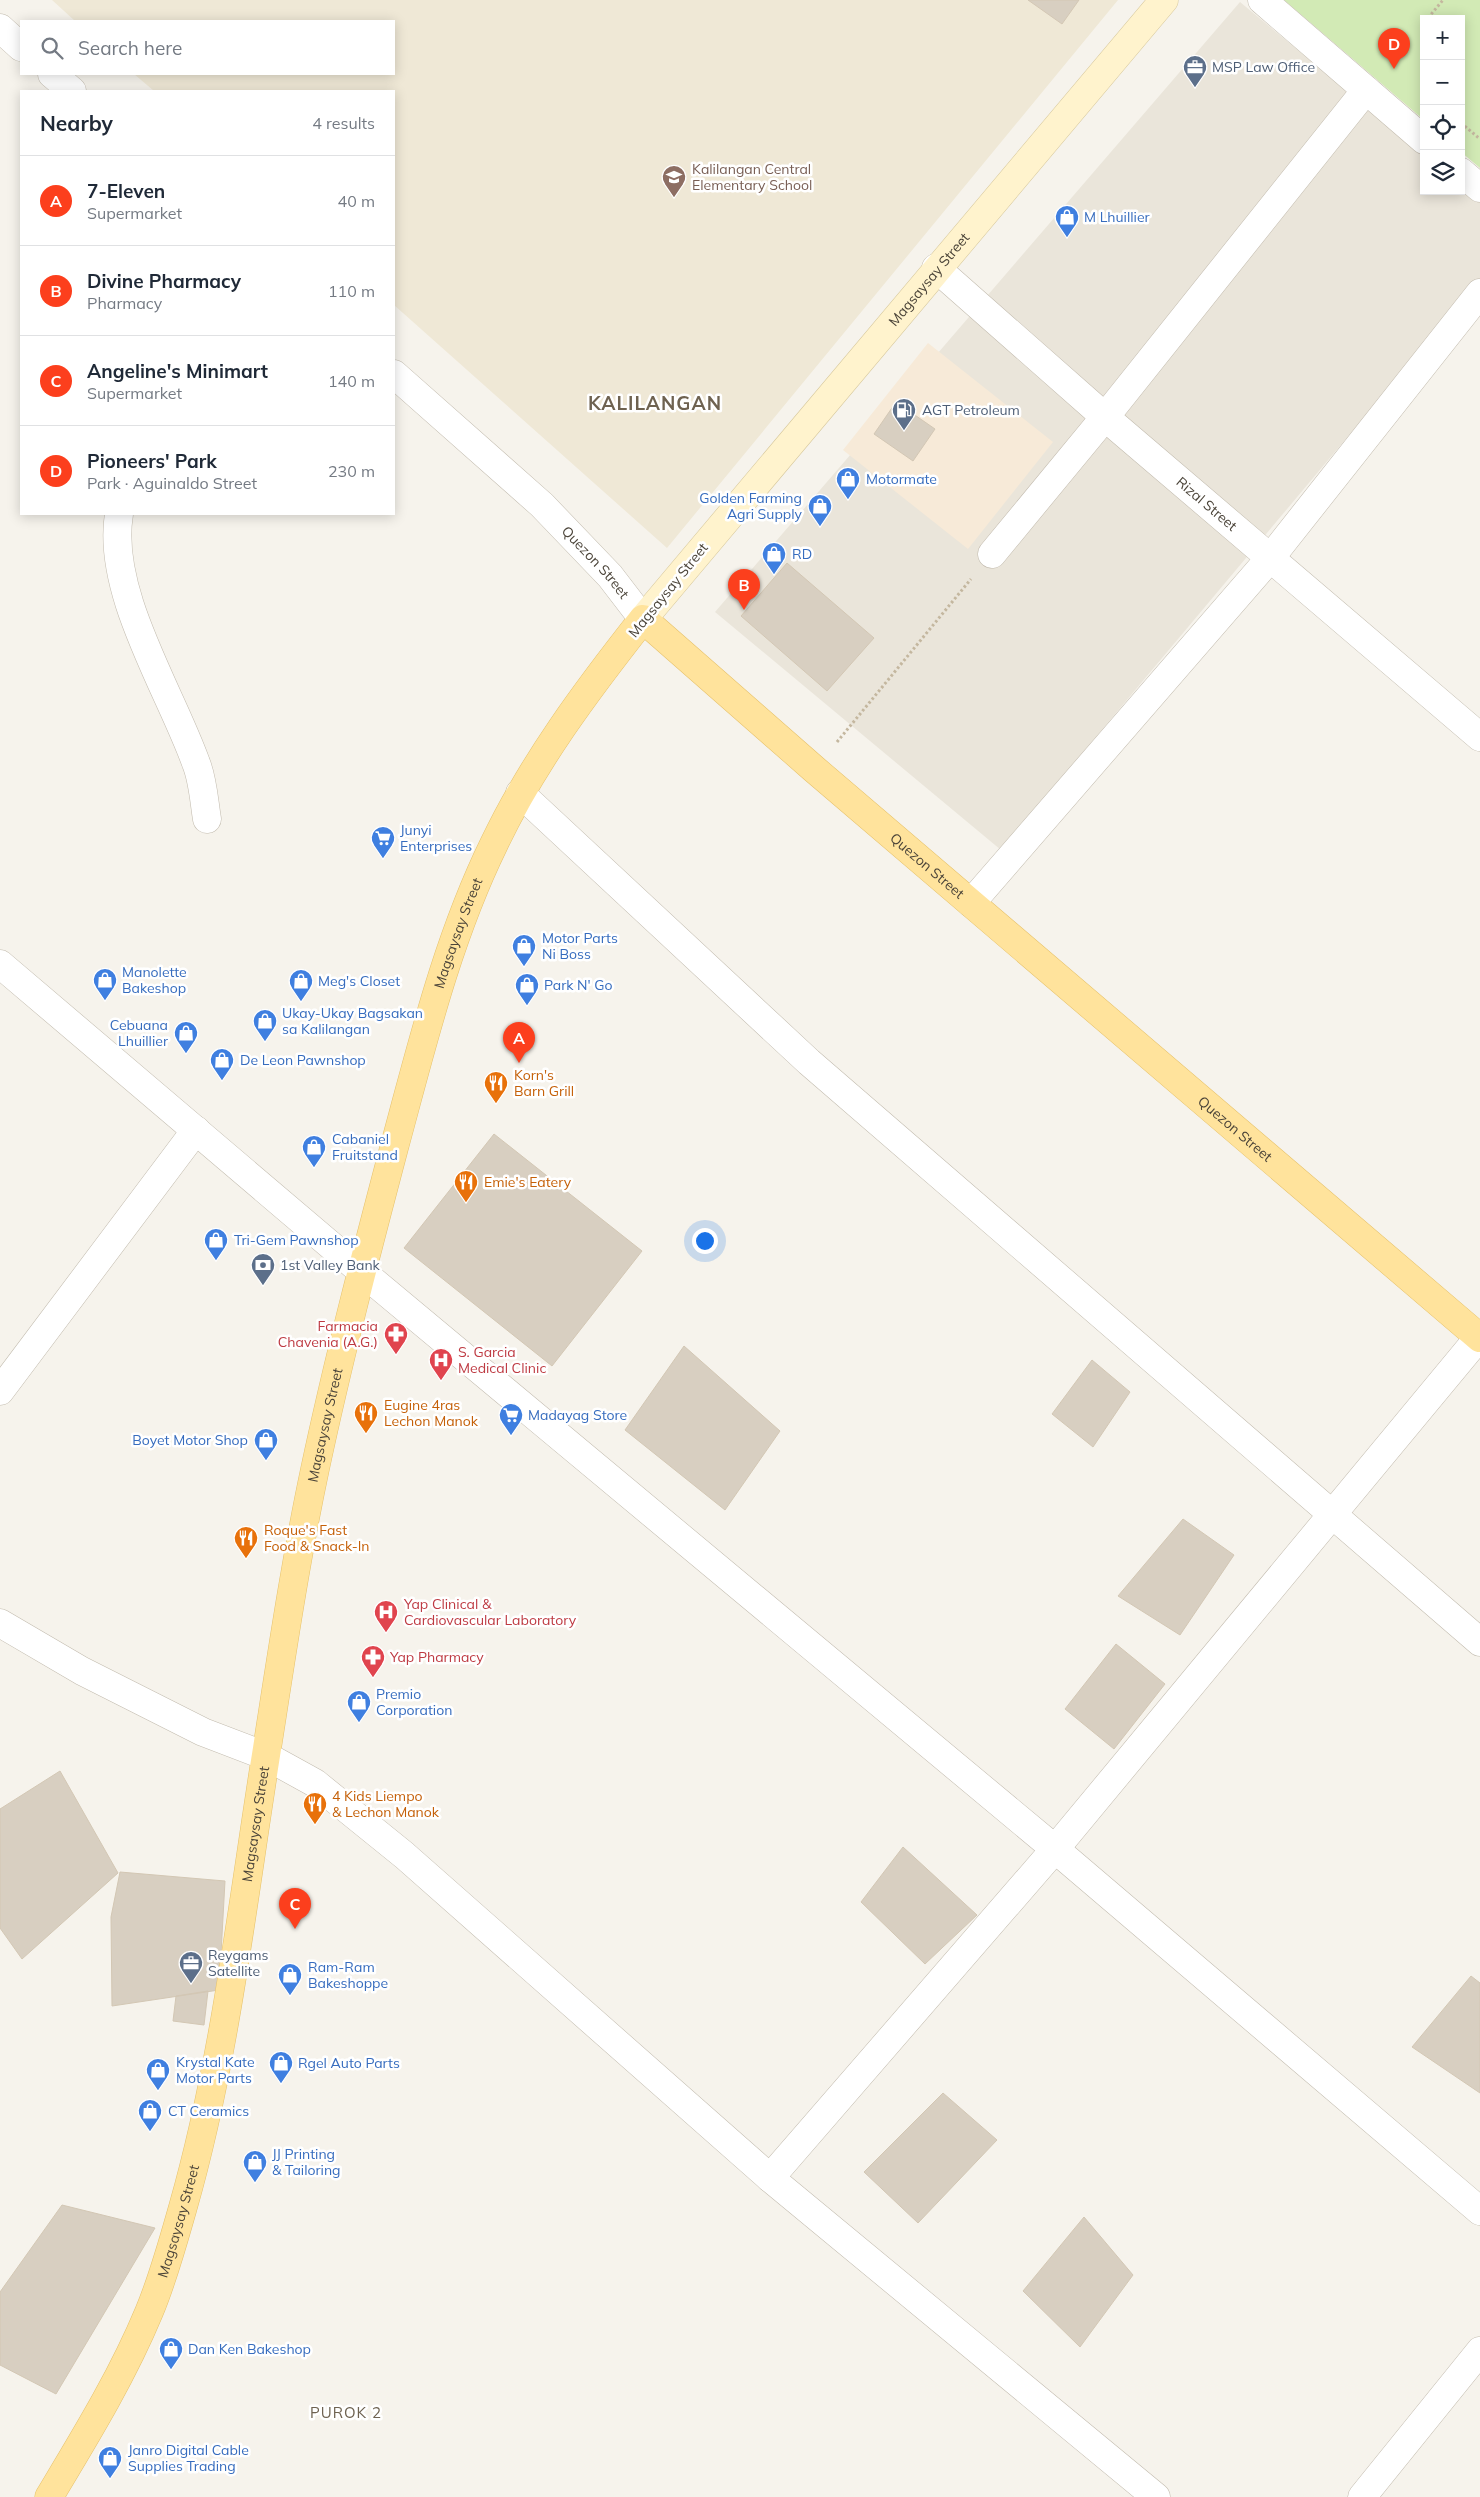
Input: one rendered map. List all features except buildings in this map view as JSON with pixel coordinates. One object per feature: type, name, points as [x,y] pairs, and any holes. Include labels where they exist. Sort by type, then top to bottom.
[{"type":"main road","name":"Magsaysay Street","points":[[49,2497],[123,2368],[151,2308],[196,2162],[221,2045],[266,1756],[313,1476],[334,1379],[361,1271],[438,988],[465,911],[490,853],[520,793],[595,680],[642,619],[936,268],[1164,0]]},
{"type":"main road","name":"Quezon Street","points":[[642,619],[971,904],[1480,1337]]},
{"type":"street","points":[[1262,0],[1420,137]]},
{"type":"street","points":[[0,28],[20,46]]},
{"type":"street","points":[[53,75],[71,90]]},
{"type":"street","points":[[992,554],[1105,417],[1366,90]]},
{"type":"street","points":[[1465,175],[1480,188]]},
{"type":"street","name":"Rizal Street","points":[[936,268],[1105,417],[1271,557],[1480,738]]},
{"type":"street","points":[[971,904],[1271,557],[1480,293]]},
{"type":"street","name":"Quezon Street","points":[[395,375],[548,511],[610,576],[642,619]]},
{"type":"street","points":[[119,515],[118,551],[134,618],[198,765],[207,819]]},
{"type":"street","points":[[520,793],[809,1062],[1480,1642]]},
{"type":"street","points":[[0,964],[361,1271],[1056,1849],[1480,2211]]},
{"type":"street","points":[[0,1391],[196,1130]]},
{"type":"street","points":[[770,2178],[1056,1849],[1480,1337]]},
{"type":"street","points":[[0,1623],[82,1671],[203,1732],[266,1756],[315,1783],[382,1837],[770,2178],[1156,2497]]},
{"type":"street","points":[[1362,2497],[1480,2351]]},
{"type":"path","points":[[1430,15],[1443,0]]},
{"type":"path","points":[[1465,126],[1480,138]]},
{"type":"path","points":[[814,769],[992,554]]},
{"type":"shaded area","name":"Kalilangan Central Elementary School","points":[[52,0],[1118,0],[667,548],[395,306],[395,90],[153,90],[135,75],[395,75],[395,20],[74,20]]},
{"type":"shaded area","points":[[1240,2],[1420,152],[1420,195],[1465,195],[1465,189],[1480,202],[1480,279],[1001,850],[715,612]]},
{"type":"shaded area","points":[[928,343],[1053,442],[968,549],[843,450]]},
{"type":"green space","points":[[1284,0],[1480,0],[1480,168],[1465,155],[1465,15],[1420,15],[1420,117]]},
{"type":"place","name":"Pioneers' Park","points":[[1394,69]]},
{"type":"place","name":"MSP Law Office","points":[[1195,88]]},
{"type":"place","name":"Kalilangan Central Elementary School","points":[[674,198]]},
{"type":"place","name":"M Lhuillier","points":[[1067,238]]},
{"type":"place","name":"AGT Petroleum","points":[[904,431]]},
{"type":"place","name":"Motormate","points":[[848,500]]},
{"type":"place","name":"Golden Farming Agri Supply","points":[[820,527]]},
{"type":"place","name":"RD","points":[[774,575]]},
{"type":"place","name":"Divine Pharmacy","points":[[744,610]]},
{"type":"place","name":"Junyi Enterprises","points":[[383,859]]},
{"type":"place","name":"Motor Parts Ni Boss","points":[[524,967]]},
{"type":"place","name":"Manolette Bakeshop","points":[[105,1001]]},
{"type":"place","name":"Meg's Closet","points":[[301,1002]]},
{"type":"place","name":"Park N' Go","points":[[527,1006]]},
{"type":"place","name":"Ukay-Ukay Bagsakan sa Kalilangan","points":[[265,1042]]},
{"type":"place","name":"Cebuana Lhuillier","points":[[186,1054]]},
{"type":"place","name":"7-Eleven","points":[[519,1063]]},
{"type":"place","name":"De Leon Pawnshop","points":[[222,1081]]},
{"type":"place","name":"Korn's Barn Grill","points":[[496,1104]]},
{"type":"place","name":"Cabaniel Fruitstand","points":[[314,1168]]},
{"type":"place","name":"Emie's Eatery","points":[[466,1203]]},
{"type":"place","name":"Tri-Gem Pawnshop","points":[[216,1261]]},
{"type":"place","name":"1st Valley Bank","points":[[263,1286]]},
{"type":"place","name":"Farmacia Chavenia (A.G.)","points":[[396,1355]]},
{"type":"place","name":"S. Garcia Medical Clinic","points":[[441,1381]]},
{"type":"place","name":"Eugine 4ras Lechon Manok","points":[[366,1434]]},
{"type":"place","name":"Madayag Store","points":[[511,1436]]},
{"type":"place","name":"Boyet Motor Shop","points":[[266,1461]]},
{"type":"place","name":"Roque's Fast Food & Snack-In","points":[[246,1559]]},
{"type":"place","name":"Yap Clinical & Cardiovascular Laboratory","points":[[386,1633]]},
{"type":"place","name":"Yap Pharmacy","points":[[373,1678]]},
{"type":"place","name":"Premio Corporation","points":[[359,1723]]},
{"type":"place","name":"4 Kids Liempo & Lechon Manok","points":[[315,1825]]},
{"type":"place","name":"Angeline's Minimart","points":[[295,1929]]},
{"type":"place","name":"Reygams Satellite","points":[[191,1984]]},
{"type":"place","name":"Ram-Ram Bakeshoppe","points":[[290,1996]]},
{"type":"place","name":"Rgel Auto Parts","points":[[281,2084]]},
{"type":"place","name":"Krystal Kate Motor Parts","points":[[158,2091]]},
{"type":"place","name":"CT Ceramics","points":[[150,2132]]},
{"type":"place","name":"JJ Printing & Tailoring","points":[[255,2183]]},
{"type":"place","name":"Dan Ken Bakeshop","points":[[171,2370]]},
{"type":"place","name":"Janro Digital Cable Supplies Trading","points":[[110,2479]]},
{"type":"district","name":"KALILANGAN","points":[[655,403]]},
{"type":"district","name":"PUROK 2","points":[[346,2413]]}]
